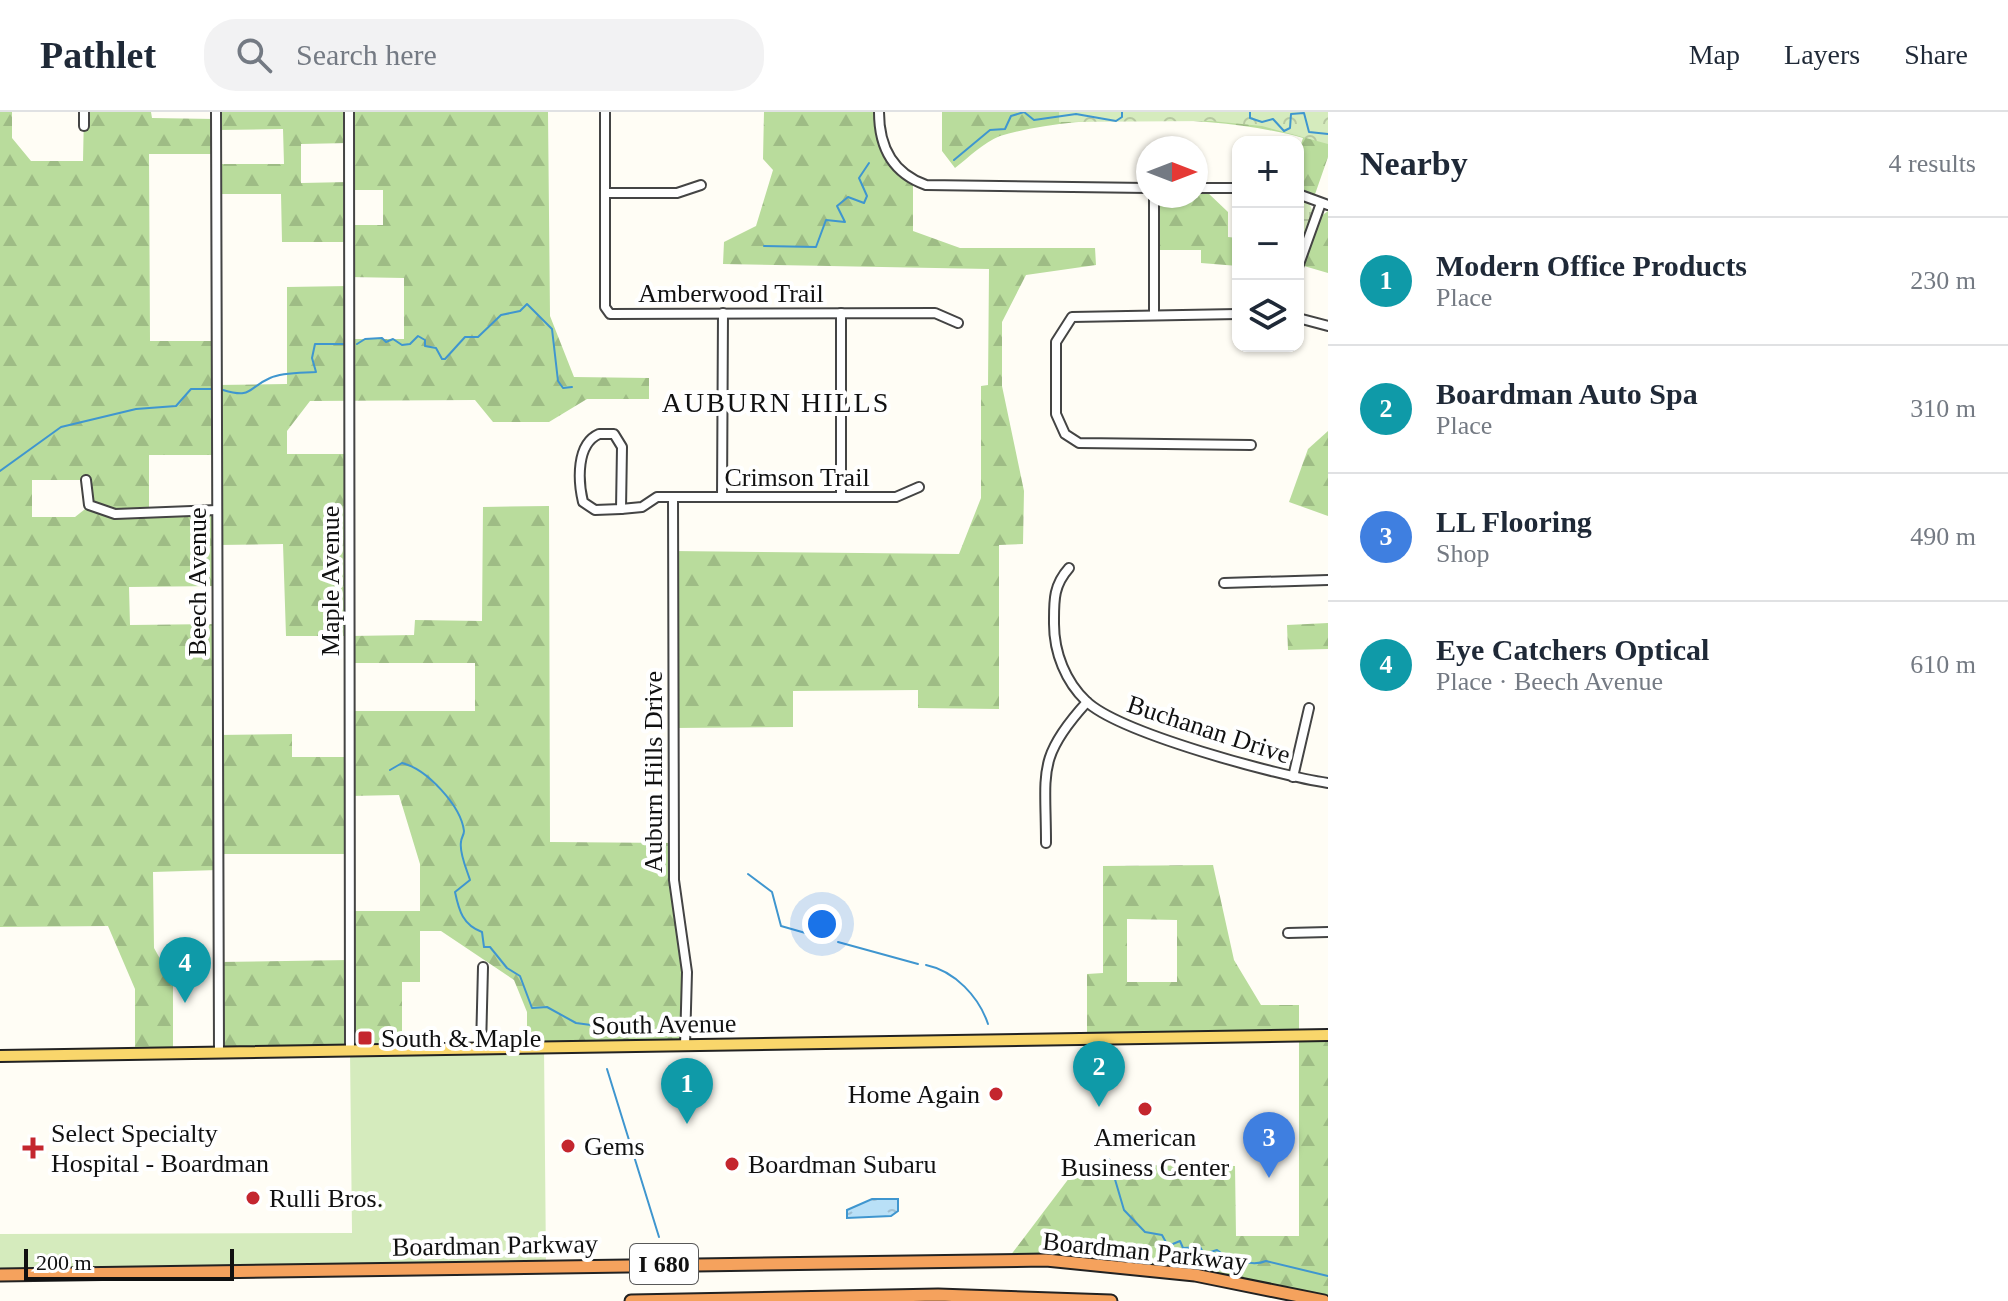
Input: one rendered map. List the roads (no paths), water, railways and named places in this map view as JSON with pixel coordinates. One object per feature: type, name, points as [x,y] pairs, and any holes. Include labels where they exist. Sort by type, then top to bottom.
[{"type":"highway","name":"Boardman Parkway","points":[[0,1275],[1046,1260],[1195,1275],[1324,1301]]},
{"type":"highway","name":"Boardman Parkway","points":[[631,1301],[938,1295],[1111,1301]]},
{"type":"main road","name":"South Avenue","points":[[0,1056],[1328,1035]]},
{"type":"street","points":[[84,112],[84,126]]},
{"type":"street","name":"Beech Avenue","points":[[216,112],[219,1053]]},
{"type":"street","name":"Maple Avenue","points":[[349,112],[350,1051]]},
{"type":"street","name":"Amberwood Trail","points":[[605,112],[607,312],[614,316],[633,312],[935,313],[958,323]]},
{"type":"street","points":[[879,112],[881,138],[890,159],[907,176],[926,185],[1136,188]]},
{"type":"street","points":[[605,193],[677,193],[701,185]]},
{"type":"street","points":[[1208,188],[1232,188]]},
{"type":"street","points":[[1304,196],[1324,204],[1304,252]]},
{"type":"street","points":[[1154,208],[1154,314]]},
{"type":"street","points":[[722,497],[723,313]]},
{"type":"street","points":[[841,313],[841,497]]},
{"type":"street","points":[[1232,314],[1080,315],[1068,321],[1056,342],[1056,414],[1059,427],[1073,441],[1087,445],[1251,445]]},
{"type":"street","points":[[1304,320],[1328,326]]},
{"type":"street","points":[[604,433],[616,435],[622,447],[621,509],[590,509],[582,497],[585,446],[593,437],[604,433]]},
{"type":"street","points":[[86,480],[89,505],[106,512],[217,510]]},
{"type":"street","name":"Crimson Trail","points":[[621,509],[642,507],[657,497],[896,497],[919,487]]},
{"type":"street","name":"Auburn Hills Drive","points":[[673,497],[674,880],[687,972],[685,1045]]},
{"type":"street","name":"Buchanan Drive","points":[[1069,568],[1054,591],[1055,640],[1066,674],[1087,702],[1122,723],[1293,777],[1328,783]]},
{"type":"street","points":[[1224,583],[1328,580]]},
{"type":"street","points":[[1046,843],[1049,753],[1057,737],[1087,702]]},
{"type":"street","points":[[1293,777],[1309,708]]},
{"type":"street","points":[[1288,933],[1328,932]]},
{"type":"street","points":[[481,1048],[483,967]]},
{"type":"water","points":[[872,1199],[898,1199],[898,1211],[891,1216],[847,1218],[847,1210]]},
{"type":"waterway","points":[[954,160],[990,130],[1005,129],[1011,116],[1024,112],[1034,120],[1076,114],[1116,121],[1122,117],[1122,112]]},
{"type":"waterway","points":[[1250,112],[1250,118],[1262,122],[1273,119],[1284,131],[1290,128],[1291,114],[1304,113],[1309,132],[1328,134]]},
{"type":"waterway","points":[[764,246],[816,247],[826,220],[845,222],[837,206],[848,197],[864,203],[867,196],[859,178],[869,163]]},
{"type":"waterway","points":[[357,344],[365,339],[382,338],[386,342],[393,339],[402,345],[410,344],[418,336],[425,340],[425,346],[436,348],[445,359],[465,337],[478,337],[501,315],[520,311],[527,304],[552,329],[558,381],[563,388],[572,387]]},
{"type":"waterway","points":[[223,390],[245,393],[275,376],[316,372],[312,358],[315,344],[344,344]]},
{"type":"waterway","points":[[0,471],[61,427],[136,409],[176,406],[191,389],[211,389]]},
{"type":"waterway","points":[[390,770],[402,763],[422,773],[441,790],[457,811],[464,831],[461,851],[470,880],[455,892],[460,911],[470,925],[482,932],[484,947],[490,947],[507,968],[520,976],[532,1008],[547,1007],[576,1023],[606,1027]]},
{"type":"waterway","points":[[748,874],[772,892],[781,926],[830,940]]},
{"type":"waterway","points":[[838,942],[918,964]]},
{"type":"waterway","points":[[926,965],[956,979],[979,1004],[988,1024]]},
{"type":"waterway","points":[[607,1069],[659,1237]]},
{"type":"waterway","points":[[1109,1159],[1124,1210],[1145,1232],[1162,1235],[1168,1246],[1180,1241],[1183,1248],[1200,1247],[1204,1254],[1217,1250],[1240,1261],[1266,1261],[1328,1276]]},
{"type":"place","name":"Eye Catchers Optical","points":[[185,1003]]},
{"type":"place","name":"South & Maple","points":[[365,1038]]},
{"type":"place","name":"Home Again","points":[[996,1094]]},
{"type":"place","name":"Boardman Auto Spa","points":[[1099,1107]]},
{"type":"place","name":"American Business Center","points":[[1145,1109]]},
{"type":"place","name":"Modern Office Products","points":[[687,1124]]},
{"type":"place","name":"Gems","points":[[568,1146]]},
{"type":"place","name":"Select Specialty Hospital - Boardman","points":[[33,1148]]},
{"type":"place","name":"Boardman Subaru","points":[[732,1164]]},
{"type":"place","name":"LL Flooring","points":[[1269,1178]]},
{"type":"place","name":"Rulli Bros.","points":[[253,1198]]},
{"type":"district","name":"AUBURN HILLS","points":[[776,402]]}]
